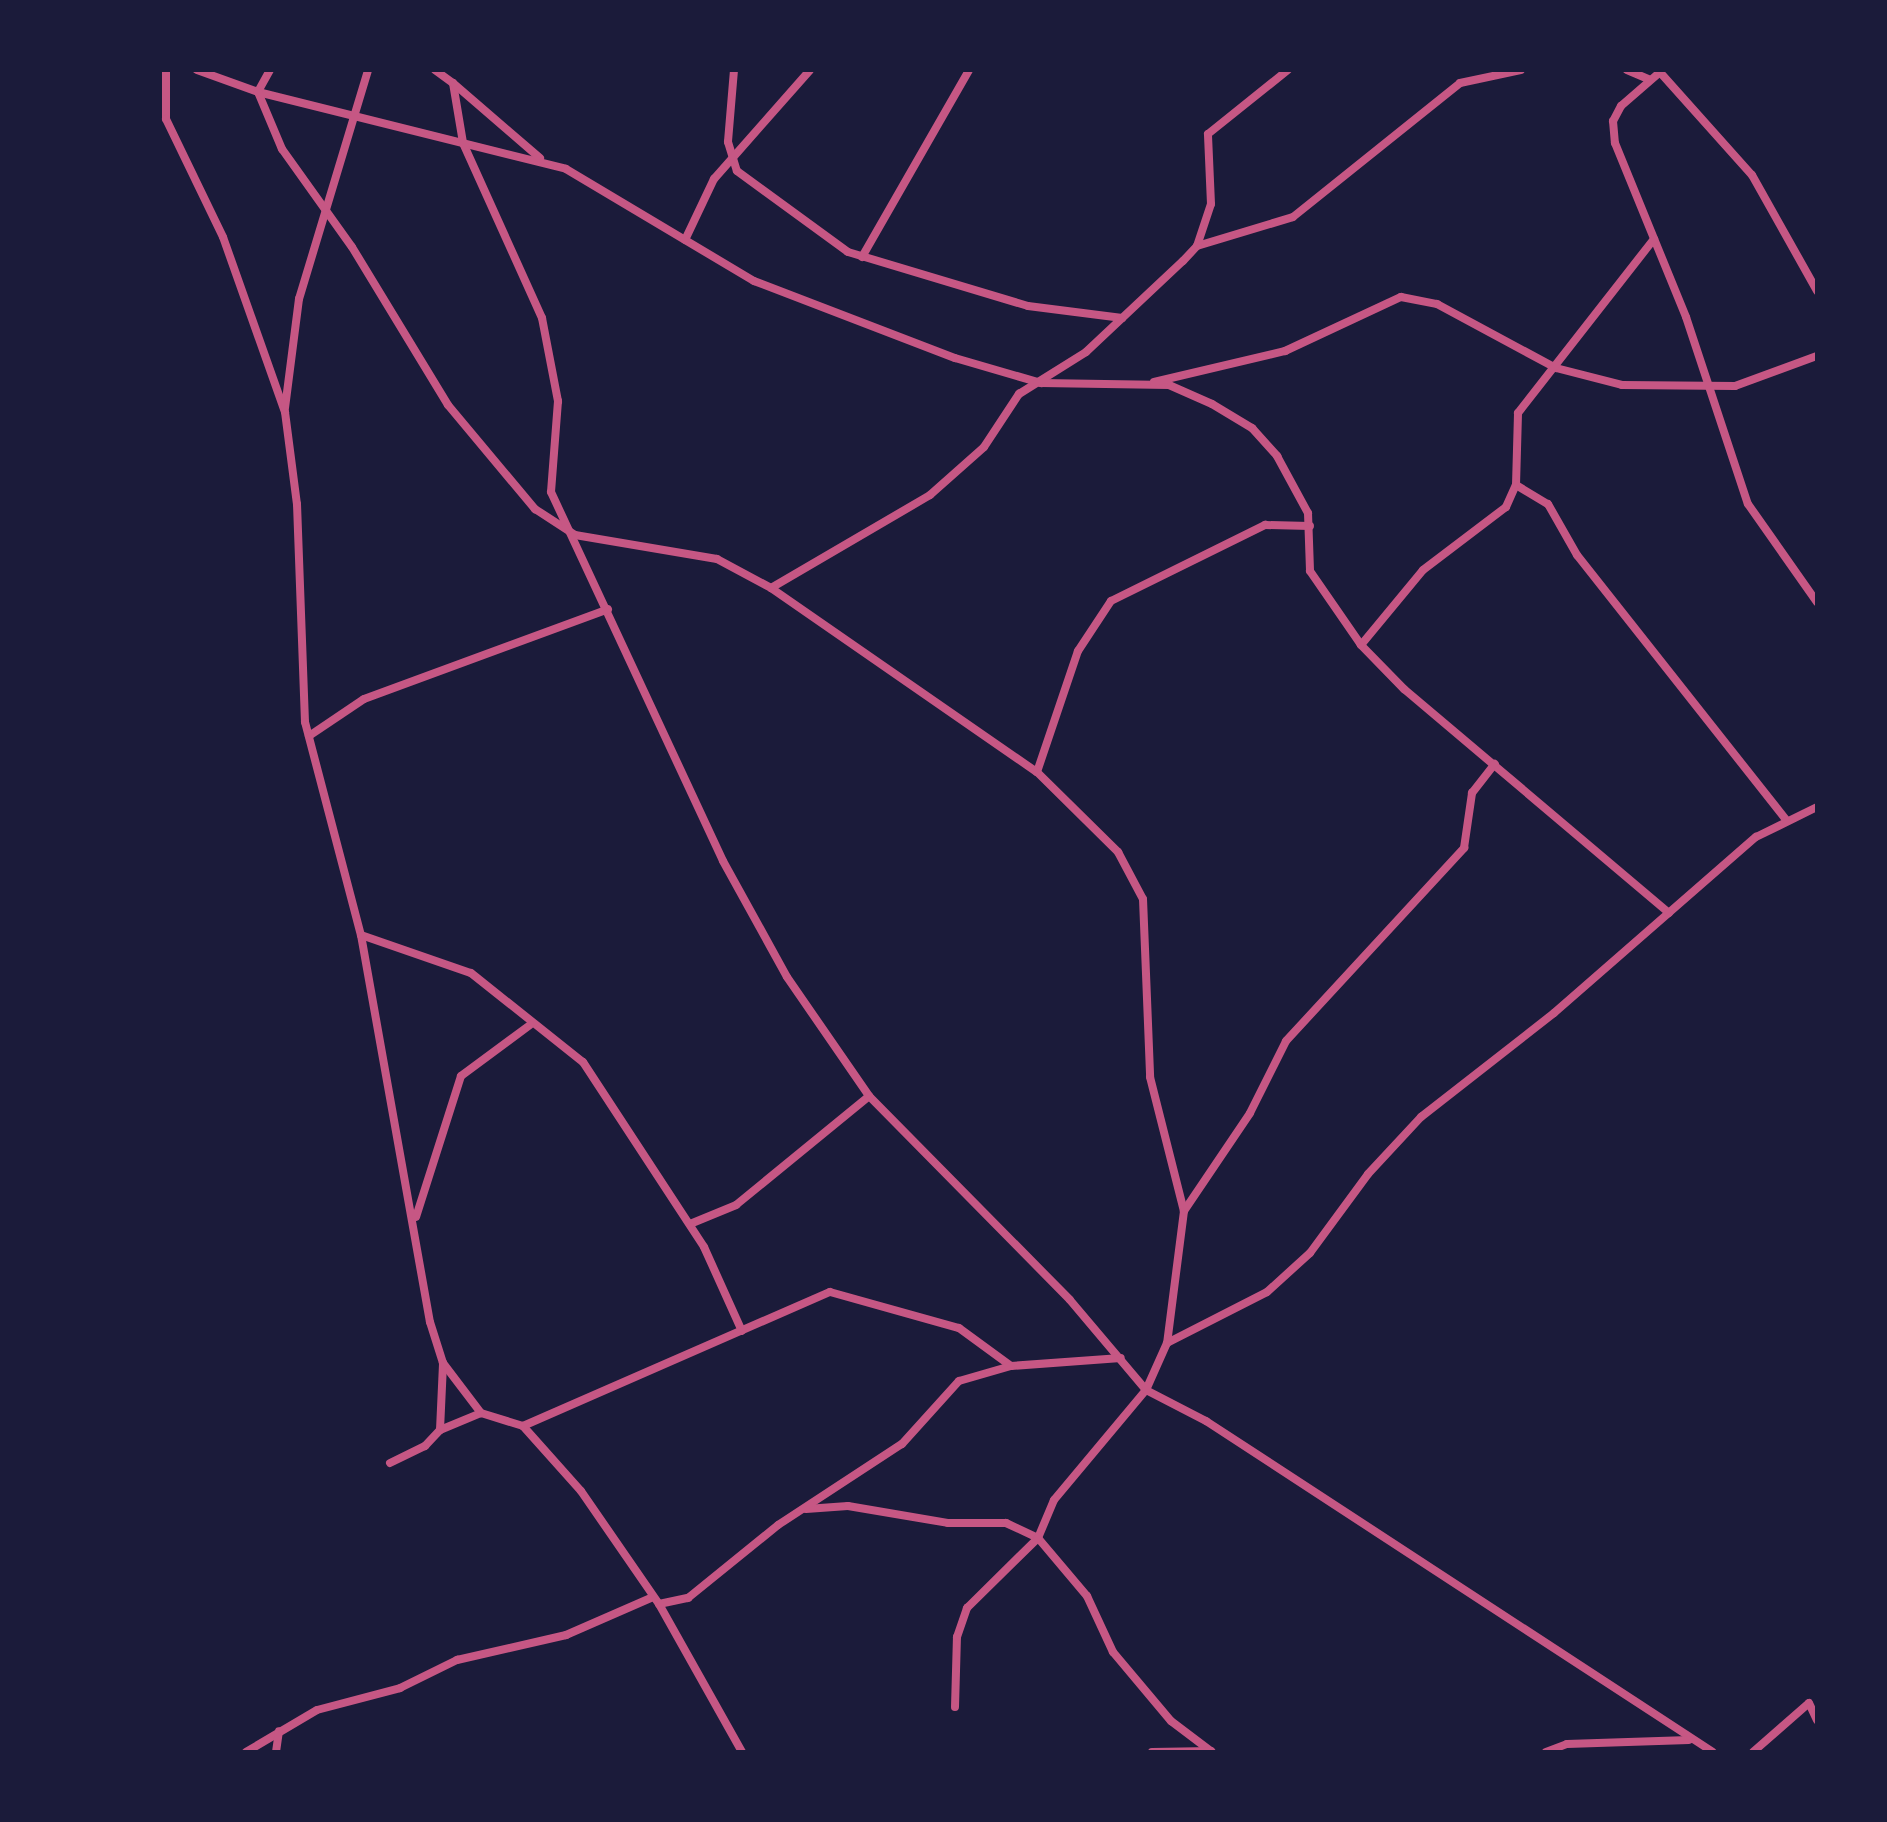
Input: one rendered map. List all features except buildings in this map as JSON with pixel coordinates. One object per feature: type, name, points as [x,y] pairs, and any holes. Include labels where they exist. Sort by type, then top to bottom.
[{"type":"street","points":[[166,70],[166,119],[224,237],[285,412]]},
{"type":"street","points":[[197,70],[258,92],[544,161]]},
{"type":"street","points":[[270,70],[258,92],[269,126],[459,418],[534,508],[575,536],[717,559],[771,588],[1037,772],[1118,852],[1143,899],[1150,1077],[1184,1211],[1168,1343],[1146,1390],[1054,1500],[1038,1538],[967,1608],[957,1636],[955,1707]]},
{"type":"street","points":[[368,70],[299,299],[285,412],[309,736],[361,935],[444,1363],[440,1430]]},
{"type":"street","points":[[436,70],[544,161],[754,281],[955,358],[1041,382],[1150,383],[1180,389],[1252,428],[1304,499],[1310,526],[1310,571],[1361,644],[1669,913]]},
{"type":"street","points":[[734,70],[731,161],[757,190],[862,257],[1028,306],[1122,318]]},
{"type":"street","points":[[686,240],[702,197],[810,70]]},
{"type":"street","points":[[862,257],[969,70]]},
{"type":"street","points":[[1196,246],[1214,178],[1208,134],[1288,70]]},
{"type":"street","points":[[771,588],[930,495],[984,447],[1014,400],[1122,318],[1196,246],[1293,217],[1460,83],[1521,70]]},
{"type":"street","points":[[1627,70],[1648,79]]},
{"type":"street","points":[[1817,290],[1752,175],[1659,72],[1648,79],[1620,106],[1612,132],[1756,521],[1817,602]]},
{"type":"street","points":[[453,83],[463,142],[542,318],[558,402],[551,492],[575,536],[723,861],[787,977],[868,1096],[1121,1358],[1146,1390],[1206,1422],[1713,1752]]},
{"type":"street","points":[[1361,644],[1423,570],[1506,507],[1516,485],[1518,413],[1654,239]]},
{"type":"street","points":[[1150,383],[1285,352],[1400,297],[1437,304],[1556,368],[1622,385],[1709,389],[1817,356]]},
{"type":"street","points":[[1516,485],[1548,504],[1577,555],[1786,820]]},
{"type":"street","points":[[1037,772],[1078,651],[1111,601],[1265,525],[1310,526]]},
{"type":"street","points":[[309,736],[364,699],[608,609]]},
{"type":"street","points":[[1184,1211],[1250,1113],[1286,1041],[1464,848],[1472,793],[1495,764]]},
{"type":"street","points":[[1168,1343],[1268,1292],[1310,1253],[1368,1174],[1421,1118],[1786,820],[1817,806]]},
{"type":"street","points":[[361,935],[470,973],[530,1025],[583,1062],[690,1224],[742,1330]]},
{"type":"street","points":[[414,1221],[461,1076],[530,1025]]},
{"type":"street","points":[[690,1224],[736,1205],[868,1096]]},
{"type":"street","points":[[523,1426],[830,1292],[850,1292],[958,1328],[1010,1366]]},
{"type":"street","points":[[246,1752],[317,1710],[400,1688],[457,1660],[566,1635],[626,1603],[688,1598],[921,1429],[959,1381],[1010,1366],[1121,1358]]},
{"type":"street","points":[[444,1363],[481,1413],[523,1426],[581,1492],[656,1600],[742,1752]]},
{"type":"street","points":[[390,1462],[425,1446],[440,1430],[481,1413]]},
{"type":"street","points":[[806,1509],[848,1506],[948,1523],[1006,1523],[1038,1538],[1087,1596],[1113,1652],[1170,1721],[1212,1751]]},
{"type":"street","points":[[1752,1752],[1809,1703],[1817,1720]]},
{"type":"street","points":[[276,1752],[279,1731]]},
{"type":"street","points":[[1546,1752],[1567,1744],[1692,1740]]},
{"type":"street","points":[[1152,1752],[1212,1751]]}]
